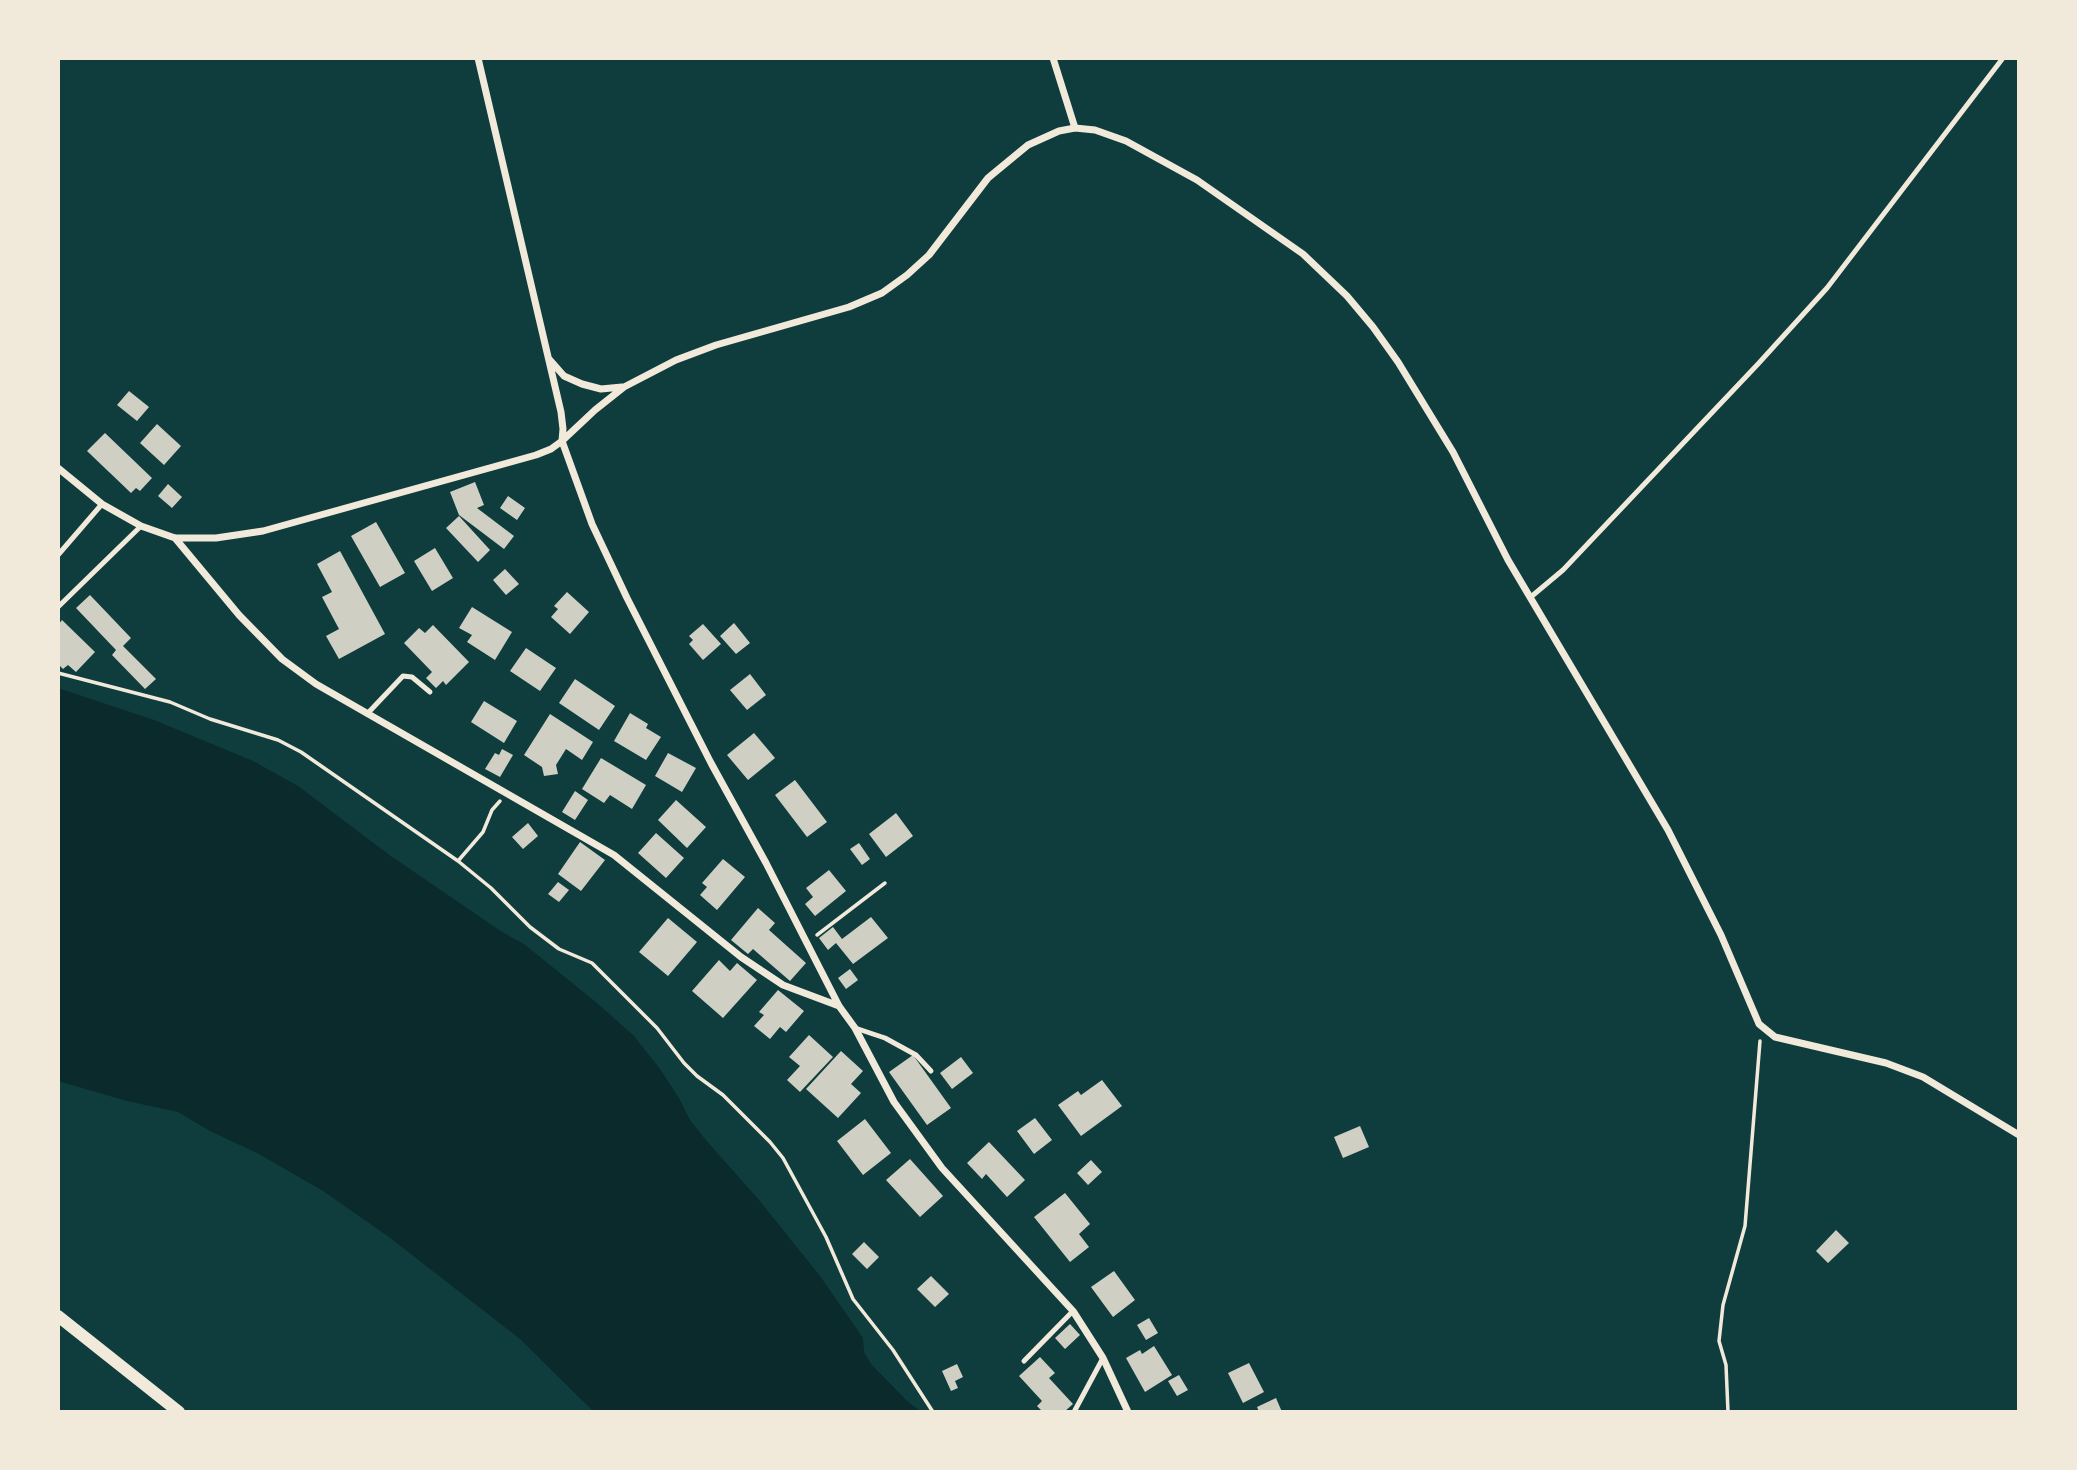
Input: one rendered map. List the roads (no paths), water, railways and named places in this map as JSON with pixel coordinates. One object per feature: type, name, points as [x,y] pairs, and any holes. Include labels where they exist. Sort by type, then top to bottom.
[{"type":"street","points":[[478,58],[561,412],[562,441],[592,524],[627,598],[839,1006],[855,1028],[894,1102],[942,1168],[1073,1311],[1103,1358],[1128,1412]]},
{"type":"street","points":[[1053,58],[1074,128]]},
{"type":"street","points":[[58,468],[102,504],[141,526],[176,538],[216,538],[263,531],[536,455],[562,441],[624,387],[676,360],[716,345],[849,307],[882,293],[929,255],[988,178],[1010,159],[1043,137],[1074,128],[1095,130],[1126,141],[1196,180],[1303,254],[1347,296],[1373,327],[1398,362],[1453,453],[1508,560],[1532,596],[1668,830],[1721,935],[1759,1024],[1774,1037],[1886,1063],[1923,1077],[2019,1135]]},
{"type":"street","points":[[548,359],[565,376],[582,384],[601,389],[624,387]]},
{"type":"street","points":[[176,538],[239,615],[282,659],[316,684],[614,855],[703,928],[783,985],[839,1006]]},
{"type":"street","points":[[58,1316],[179,1412]]},
{"type":"lane","points":[[1532,596],[1563,570],[1827,288],[2003,58]]},
{"type":"lane","points":[[58,555],[102,504]]},
{"type":"lane","points":[[58,607],[141,526]]},
{"type":"lane","points":[[368,714],[403,676],[412,677],[430,692]]},
{"type":"lane","points":[[855,1028],[885,1038],[916,1055],[931,1071]]},
{"type":"lane","points":[[1024,1361],[1073,1311]]},
{"type":"lane","points":[[1074,1412],[1103,1358]]},
{"type":"water","points":[[58,688],[154,720],[253,761],[298,786],[388,854],[502,932],[524,944],[597,1003],[634,1036],[660,1069],[690,1120],[820,1276],[863,1338],[864,1352],[871,1364],[908,1402],[922,1412],[594,1412],[520,1339],[389,1237],[323,1191],[178,1112],[127,1101],[58,1081]]}]
